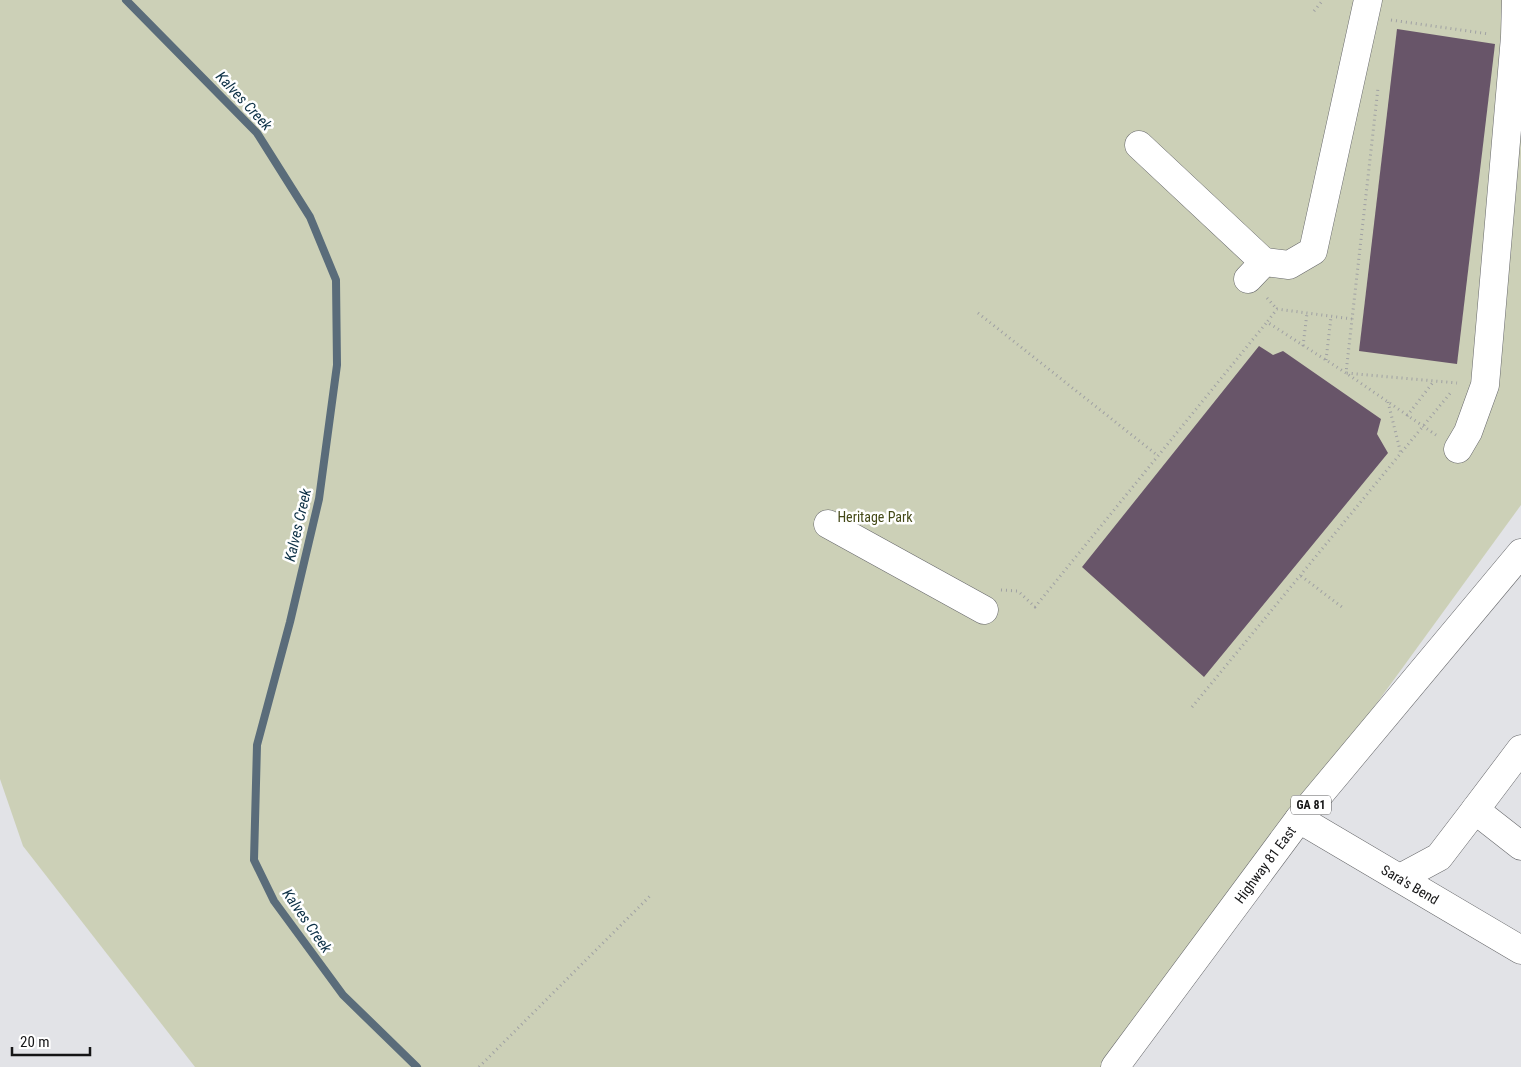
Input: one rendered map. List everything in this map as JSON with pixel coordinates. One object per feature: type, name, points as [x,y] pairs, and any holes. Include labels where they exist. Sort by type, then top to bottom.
[{"type":"main road","points":[[1139,145],[1256,271],[1289,265],[1313,251],[1368,0]]},
{"type":"main road","points":[[1458,449],[1468,432],[1485,385],[1515,37],[1516,0]]},
{"type":"main road","points":[[828,524],[984,610]]},
{"type":"main road","name":"Highway 81 East","points":[[1116,1067],[1300,819],[1521,553]]},
{"type":"main road","points":[[1400,878],[1439,857],[1521,749]]},
{"type":"main road","points":[[1475,810],[1521,846]]},
{"type":"main road","name":"Sara's Bend","points":[[1300,819],[1521,950]]},
{"type":"main road","points":[[1439,857],[1439,901]]},
{"type":"path","points":[[1314,11],[1323,0]]},
{"type":"path","points":[[1386,20],[1515,37]]},
{"type":"path","points":[[1346,373],[1378,87]]},
{"type":"path","points":[[1036,607],[1277,309],[1352,319]]},
{"type":"path","points":[[978,313],[1157,455]]},
{"type":"path","points":[[1303,346],[1307,313]]},
{"type":"path","points":[[1326,360],[1331,316]]},
{"type":"path","points":[[1267,322],[1346,373],[1424,428]]},
{"type":"path","points":[[1192,707],[1424,428],[1458,384],[1346,373]]},
{"type":"path","points":[[1407,416],[1434,381]]},
{"type":"path","points":[[1388,402],[1401,455]]},
{"type":"path","points":[[1301,576],[1342,607]]},
{"type":"path","points":[[479,1067],[650,896]]},
{"type":"green space","name":"Heritage Park","points":[[0,0],[1521,0],[1521,505],[1112,1067],[195,1067],[23,846],[0,779]]},
{"type":"building","points":[[1397,29],[1495,44],[1457,364],[1359,351]]},
{"type":"building","points":[[1259,346],[1273,355],[1283,351],[1381,419],[1377,434],[1388,453],[1204,677],[1082,567]]},
{"type":"waterway","name":"Kalves Creek","points":[[126,0],[257,133],[310,217],[336,280],[337,365],[319,499],[290,622],[257,745],[254,860],[274,901],[343,995],[417,1067]]}]
